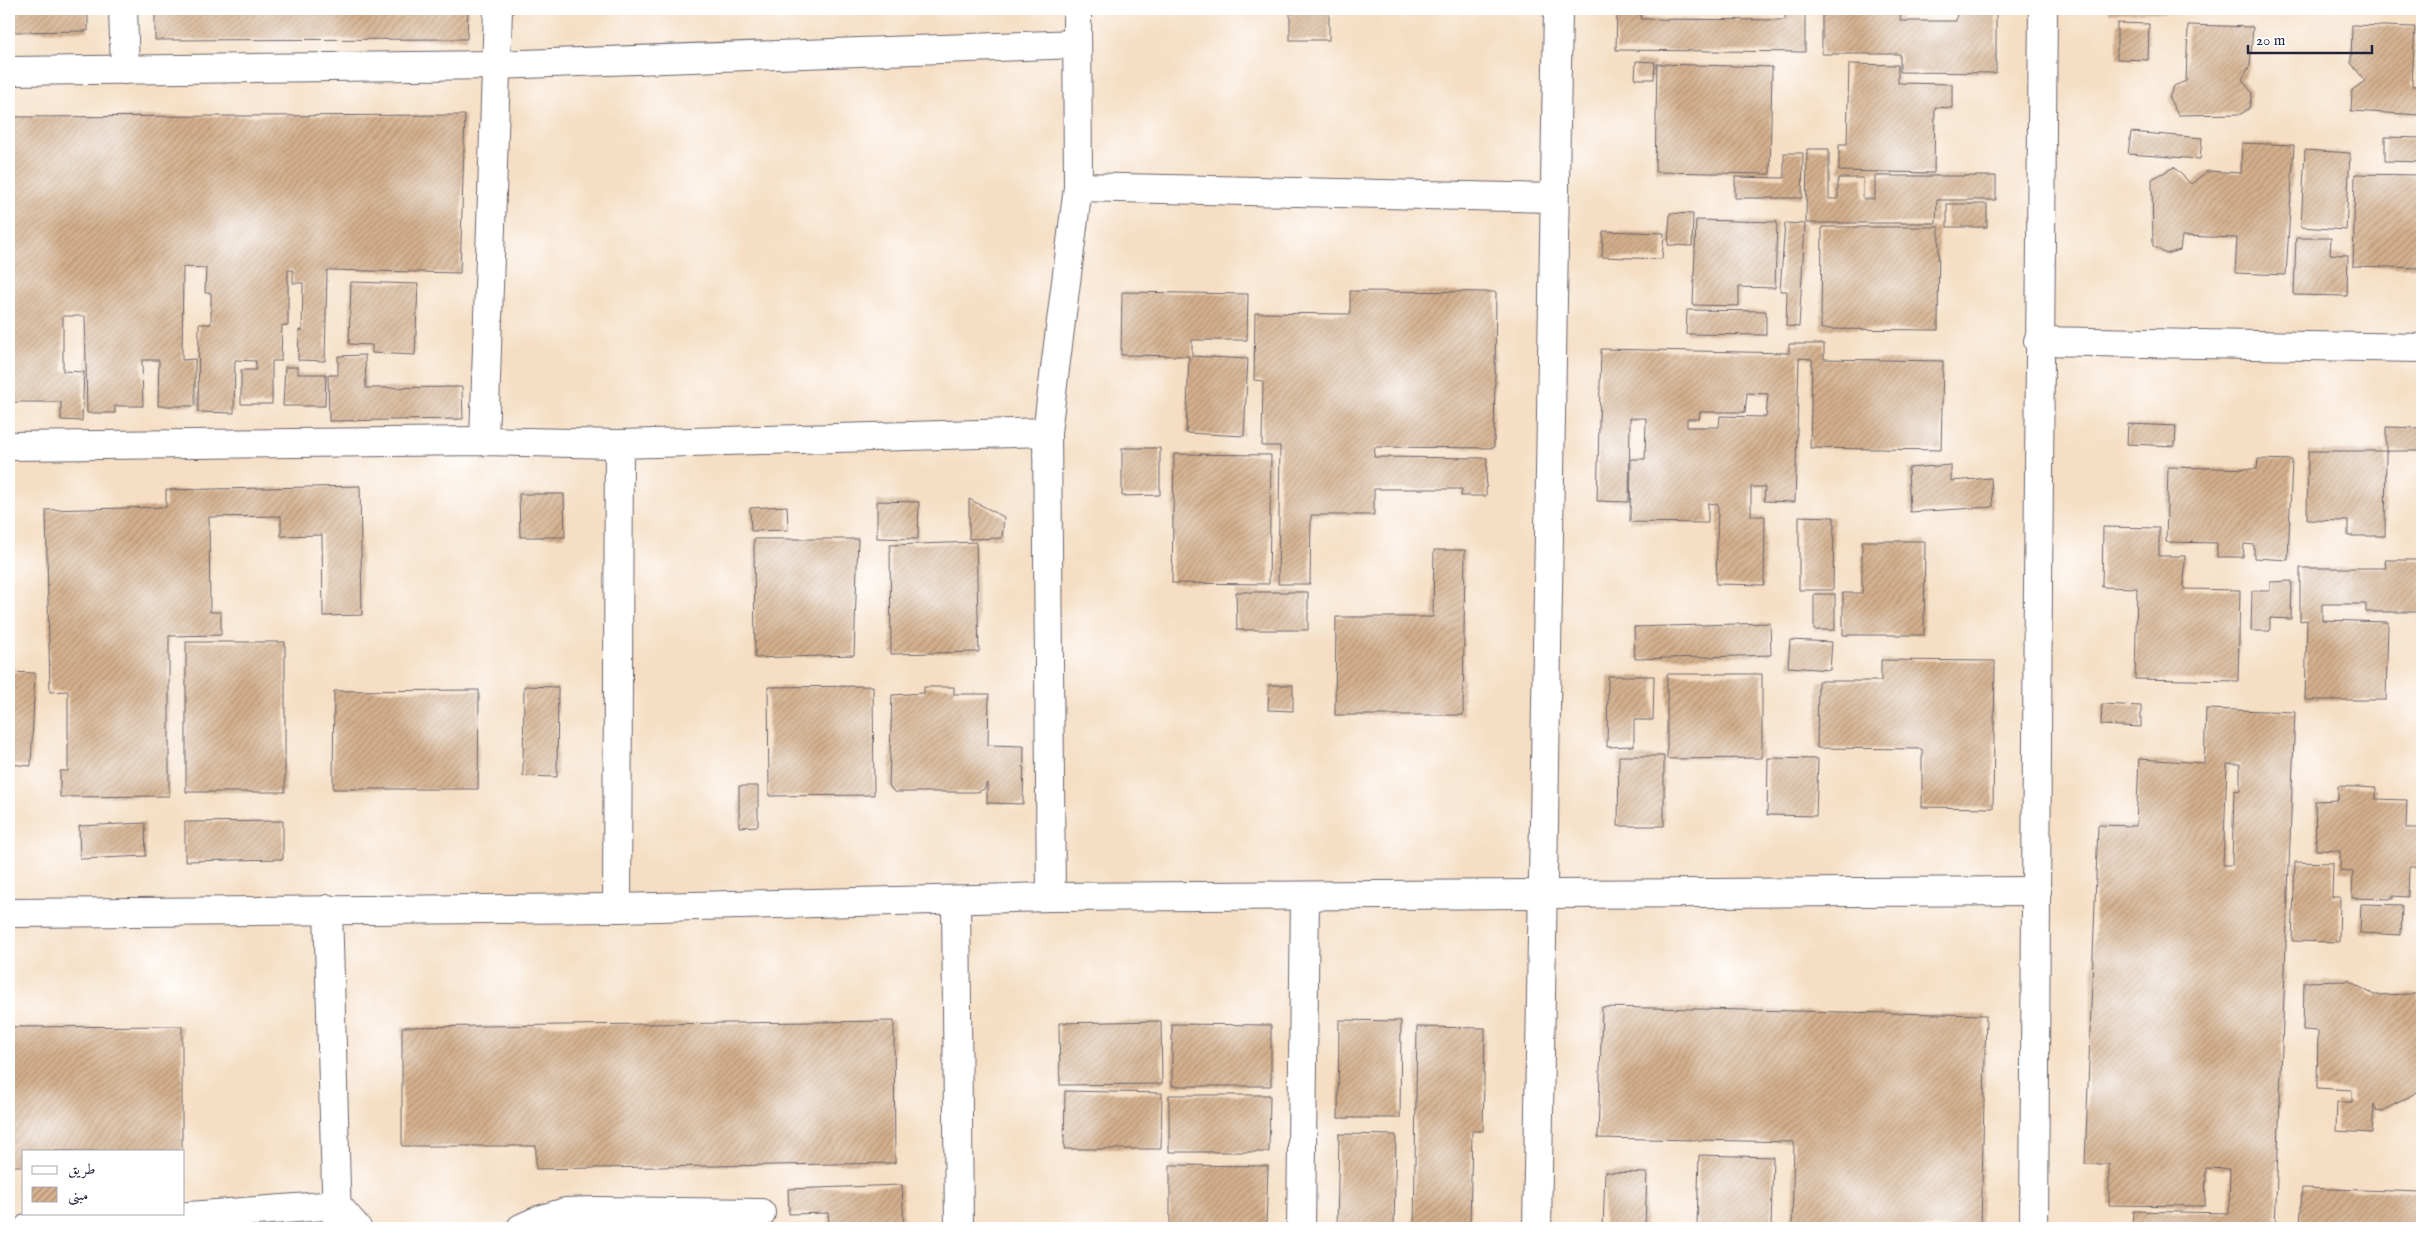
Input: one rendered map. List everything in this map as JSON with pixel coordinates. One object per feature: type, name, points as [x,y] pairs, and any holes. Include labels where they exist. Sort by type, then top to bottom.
[{"type":"street","points":[[123,9],[125,70]]},
{"type":"street","points":[[484,441],[498,65],[498,9]]},
{"type":"street","points":[[1051,897],[1047,432],[1078,187],[1077,9]]},
{"type":"street","points":[[1538,1228],[1558,9]]},
{"type":"street","points":[[2034,1228],[2038,341],[2042,9]]},
{"type":"street","points":[[9,71],[498,65],[1077,44]]},
{"type":"street","points":[[1078,187],[1554,198]]},
{"type":"street","points":[[2038,341],[2422,348]]},
{"type":"street","points":[[9,446],[484,441],[619,444],[1047,432]]},
{"type":"street","points":[[617,908],[619,444]]},
{"type":"street","points":[[9,913],[617,908],[1051,897],[1305,897],[2037,891]]},
{"type":"street","points":[[1301,1228],[1305,897]]},
{"type":"street","points":[[956,900],[959,1228]]},
{"type":"street","points":[[328,909],[337,1217]]},
{"type":"street","points":[[521,1228],[539,1220],[566,1212],[594,1210],[761,1213]]},
{"type":"street","points":[[28,1228],[337,1217],[356,1228]]},
{"type":"building","points":[[9,9],[88,9],[88,31],[9,32]]},
{"type":"building","points":[[155,9],[468,9],[467,39],[155,40]]},
{"type":"building","points":[[1290,9],[1329,9],[1329,40],[1290,40]]},
{"type":"building","points":[[1617,9],[1641,9],[1641,19],[1785,20],[1786,9],[1805,9],[1805,52],[1616,50]]},
{"type":"building","points":[[1822,9],[1901,11],[1900,21],[1956,21],[1957,9],[1996,9],[1996,73],[1900,72],[1900,54],[1822,54]]},
{"type":"building","points":[[2109,9],[2187,9],[2187,12],[2109,13]]},
{"type":"building","points":[[2117,23],[2149,24],[2148,60],[2117,59]]},
{"type":"building","points":[[2188,25],[2253,27],[2250,66],[2242,79],[2252,93],[2249,108],[2241,114],[2178,115],[2169,98],[2174,86],[2186,81]]},
{"type":"building","points":[[2352,25],[2415,27],[2412,86],[2422,86],[2422,115],[2351,111],[2352,90],[2365,81],[2351,63]]},
{"type":"building","points":[[1636,61],[1655,62],[1654,79],[1635,79]]},
{"type":"building","points":[[1657,64],[1772,67],[1770,174],[1655,172]]},
{"type":"building","points":[[1849,64],[1898,65],[1898,83],[1952,84],[1952,108],[1935,107],[1934,173],[1839,171],[1839,144],[1847,144]]},
{"type":"building","points":[[465,115],[460,273],[327,270],[325,361],[298,360],[299,330],[302,331],[303,283],[293,283],[293,270],[288,270],[288,326],[282,325],[281,361],[272,361],[272,404],[241,404],[241,370],[256,370],[256,361],[235,360],[234,413],[198,412],[199,324],[211,324],[211,293],[205,293],[206,268],[183,267],[182,360],[195,359],[195,406],[158,406],[159,360],[142,360],[143,406],[115,406],[115,413],[87,413],[85,316],[63,316],[63,371],[84,372],[82,421],[61,420],[61,402],[9,402],[9,117]]},
{"type":"building","points":[[2131,132],[2202,138],[2200,159],[2128,154]]},
{"type":"building","points":[[2385,137],[2422,138],[2422,162],[2385,161]]},
{"type":"building","points":[[2242,143],[2294,145],[2286,275],[2235,273],[2237,238],[2182,236],[2180,250],[2166,254],[2153,246],[2152,179],[2174,167],[2191,184],[2207,171],[2241,173]]},
{"type":"building","points":[[1807,149],[1829,149],[1829,199],[1838,199],[1838,178],[1863,178],[1863,199],[1875,199],[1875,176],[1996,176],[1996,200],[1937,200],[1936,223],[1806,223]]},
{"type":"building","points":[[2305,150],[2350,153],[2346,230],[2301,227]]},
{"type":"building","points":[[1784,153],[1803,153],[1802,198],[1735,198],[1735,177],[1784,178]]},
{"type":"building","points":[[2355,174],[2419,175],[2418,235],[2422,236],[2422,268],[2353,266]]},
{"type":"building","points":[[1947,204],[1987,204],[1987,227],[1947,227]]},
{"type":"building","points":[[1670,213],[1693,214],[1692,246],[1668,245]]},
{"type":"building","points":[[1696,220],[1777,222],[1775,288],[1739,287],[1739,306],[1693,305]]},
{"type":"building","points":[[1785,223],[1805,224],[1799,327],[1786,326],[1787,291],[1780,291]]},
{"type":"building","points":[[1822,227],[1939,227],[1938,330],[1821,329]]},
{"type":"building","points":[[1603,231],[1664,233],[1662,259],[1602,257]]},
{"type":"building","points":[[2296,238],[2331,238],[2330,254],[2348,255],[2347,296],[2294,295]]},
{"type":"building","points":[[351,282],[418,284],[415,355],[372,353],[372,345],[349,344]]},
{"type":"building","points":[[1350,291],[1496,292],[1494,448],[1375,447],[1374,457],[1487,458],[1486,496],[1461,496],[1462,489],[1374,489],[1374,515],[1311,515],[1310,584],[1278,584],[1280,446],[1262,446],[1263,381],[1254,380],[1255,313],[1350,314]]},
{"type":"building","points":[[1122,292],[1248,294],[1247,340],[1192,340],[1192,356],[1248,359],[1244,436],[1186,433],[1189,356],[1121,355]]},
{"type":"building","points":[[1687,310],[1766,311],[1766,335],[1686,334]]},
{"type":"building","points":[[1789,344],[1824,344],[1824,359],[1943,361],[1941,450],[1810,448],[1812,359],[1799,358],[1795,502],[1764,501],[1765,487],[1751,487],[1751,516],[1765,516],[1764,585],[1716,584],[1718,504],[1708,503],[1708,523],[1630,522],[1631,459],[1645,459],[1646,418],[1630,418],[1629,502],[1597,501],[1601,349],[1789,353]],"holes":[[[1747,393],[1768,394],[1766,417],[1720,416],[1719,427],[1687,427],[1687,419],[1699,419],[1700,412],[1745,412]]]},
{"type":"building","points":[[365,355],[366,388],[462,387],[463,419],[329,421],[328,375],[338,375],[338,356]]},
{"type":"building","points":[[285,367],[298,367],[298,374],[326,374],[325,406],[283,406]]},
{"type":"building","points":[[2128,424],[2176,426],[2175,446],[2127,444]]},
{"type":"building","points":[[2386,427],[2422,428],[2422,451],[2386,451]]},
{"type":"building","points":[[1122,448],[1160,448],[1160,495],[1122,496]]},
{"type":"building","points":[[2308,451],[2386,451],[2385,536],[2348,536],[2348,521],[2307,520]]},
{"type":"building","points":[[1174,454],[1271,455],[1269,584],[1172,583]]},
{"type":"building","points":[[2258,459],[2292,460],[2288,560],[2254,558],[2254,545],[2244,544],[2243,557],[2217,557],[2217,543],[2166,542],[2168,467],[2257,469]]},
{"type":"building","points":[[1951,465],[1951,481],[1991,478],[1993,507],[1910,512],[1908,468]]},
{"type":"building","points":[[360,486],[362,615],[323,616],[322,535],[281,536],[281,516],[209,517],[210,612],[221,612],[221,635],[169,636],[169,796],[60,797],[60,771],[68,771],[68,691],[50,692],[46,510],[166,507],[166,490]]},
{"type":"building","points":[[519,494],[564,494],[565,537],[520,537]]},
{"type":"building","points":[[969,499],[1004,517],[1002,538],[969,539]]},
{"type":"building","points":[[877,501],[919,502],[918,539],[877,538]]},
{"type":"building","points":[[787,506],[788,530],[751,531],[750,508]]},
{"type":"building","points":[[1799,516],[1834,517],[1833,590],[1799,590]]},
{"type":"building","points":[[2103,527],[2159,528],[2159,556],[2185,556],[2184,589],[2240,590],[2238,681],[2135,679],[2137,588],[2102,587]]},
{"type":"building","points":[[754,539],[858,539],[854,655],[755,658]]},
{"type":"building","points":[[1862,541],[1925,541],[1924,635],[1843,635],[1843,593],[1862,593]]},
{"type":"building","points":[[976,542],[979,652],[891,654],[890,545]]},
{"type":"building","points":[[1434,550],[1465,550],[1463,715],[1335,715],[1336,617],[1433,617]]},
{"type":"building","points":[[2385,560],[2422,560],[2422,612],[2366,612],[2366,604],[2322,604],[2322,620],[2388,622],[2386,700],[2305,700],[2307,620],[2300,621],[2300,568],[2386,568]]},
{"type":"building","points":[[2292,581],[2291,619],[2270,618],[2270,631],[2251,631],[2252,591],[2270,591],[2270,582]]},
{"type":"building","points":[[1236,592],[1308,592],[1308,630],[1237,630]]},
{"type":"building","points":[[1814,594],[1835,594],[1835,630],[1814,630]]},
{"type":"building","points":[[1770,623],[1771,655],[1635,659],[1634,627]]},
{"type":"building","points":[[1790,640],[1832,642],[1830,670],[1788,667]]},
{"type":"building","points":[[186,642],[285,642],[285,792],[186,792]]},
{"type":"building","points":[[1881,660],[1995,661],[1993,808],[1922,807],[1922,749],[1817,748],[1818,681],[1881,681]]},
{"type":"building","points":[[9,672],[35,673],[31,766],[9,764]]},
{"type":"building","points":[[1667,674],[1762,674],[1762,758],[1667,759]]},
{"type":"building","points":[[1608,676],[1654,676],[1653,720],[1634,720],[1634,746],[1607,747]]},
{"type":"building","points":[[1269,685],[1293,685],[1293,711],[1268,710]]},
{"type":"building","points":[[524,686],[558,687],[557,777],[523,776]]},
{"type":"building","points":[[873,686],[874,795],[769,796],[768,687]]},
{"type":"building","points":[[924,687],[954,687],[954,694],[989,694],[988,745],[1024,746],[1023,804],[987,803],[987,783],[984,789],[978,792],[895,792],[891,789],[889,785],[892,695],[924,693]]},
{"type":"building","points":[[479,690],[478,789],[333,789],[334,691]]},
{"type":"building","points":[[2102,704],[2141,706],[2141,727],[2101,725]]},
{"type":"building","points":[[2206,709],[2295,712],[2275,1228],[2132,1228],[2133,1211],[2229,1213],[2230,1169],[2206,1168],[2205,1206],[2109,1205],[2109,1164],[2085,1164],[2098,825],[2136,826],[2139,759],[2204,763]],"holes":[[[2227,764],[2240,764],[2240,791],[2234,790],[2232,865],[2223,865]]]},
{"type":"building","points":[[1619,756],[1664,756],[1664,826],[1618,826]]},
{"type":"building","points":[[1768,758],[1818,759],[1816,816],[1767,815]]},
{"type":"building","points":[[739,786],[758,786],[758,826],[739,827]]},
{"type":"building","points":[[2338,786],[2376,788],[2376,799],[2407,800],[2406,828],[2422,828],[2422,867],[2409,867],[2408,897],[2393,896],[2393,899],[2352,898],[2353,872],[2340,871],[2340,851],[2316,850],[2315,801],[2338,800]]},
{"type":"building","points":[[283,821],[283,859],[185,861],[185,822]]},
{"type":"building","points":[[145,823],[146,856],[80,859],[79,826]]},
{"type":"building","points":[[2295,862],[2333,863],[2332,897],[2340,897],[2339,942],[2292,941]]},
{"type":"building","points":[[2361,904],[2402,905],[2401,935],[2360,933]]},
{"type":"building","points":[[2349,981],[2374,995],[2417,994],[2422,1015],[2422,1066],[2419,1091],[2383,1111],[2376,1110],[2374,1104],[2372,1133],[2336,1131],[2337,1102],[2352,1102],[2352,1090],[2317,1088],[2318,1031],[2303,1030],[2304,982]]},
{"type":"building","points":[[1602,1007],[1986,1015],[1981,1228],[1792,1228],[1794,1142],[1598,1138]]},
{"type":"building","points":[[1339,1020],[1401,1021],[1400,1118],[1338,1118]]},
{"type":"building","points":[[894,1021],[895,1163],[536,1169],[536,1146],[402,1146],[402,1027]]},
{"type":"building","points":[[1161,1021],[1162,1084],[1060,1085],[1059,1023]]},
{"type":"building","points":[[1172,1024],[1271,1025],[1271,1086],[1172,1086]]},
{"type":"building","points":[[182,1026],[182,1150],[22,1150],[22,1166],[9,1166],[9,1027]]},
{"type":"building","points":[[1417,1027],[1485,1028],[1483,1131],[1472,1131],[1470,1228],[1414,1228]]},
{"type":"building","points":[[1065,1091],[1162,1093],[1161,1149],[1064,1149]]},
{"type":"building","points":[[1169,1095],[1270,1095],[1269,1152],[1169,1152]]},
{"type":"building","points":[[1339,1134],[1396,1135],[1394,1228],[1337,1228]]},
{"type":"building","points":[[1699,1155],[1773,1157],[1771,1228],[1697,1228]]},
{"type":"building","points":[[1170,1165],[1268,1166],[1266,1227],[1170,1226]]},
{"type":"building","points":[[1605,1172],[1647,1173],[1645,1228],[1603,1228]]},
{"type":"building","points":[[902,1185],[904,1228],[789,1228],[789,1226],[829,1224],[828,1213],[789,1214],[788,1189]]},
{"type":"building","points":[[2302,1188],[2422,1192],[2422,1228],[2300,1228]]}]
